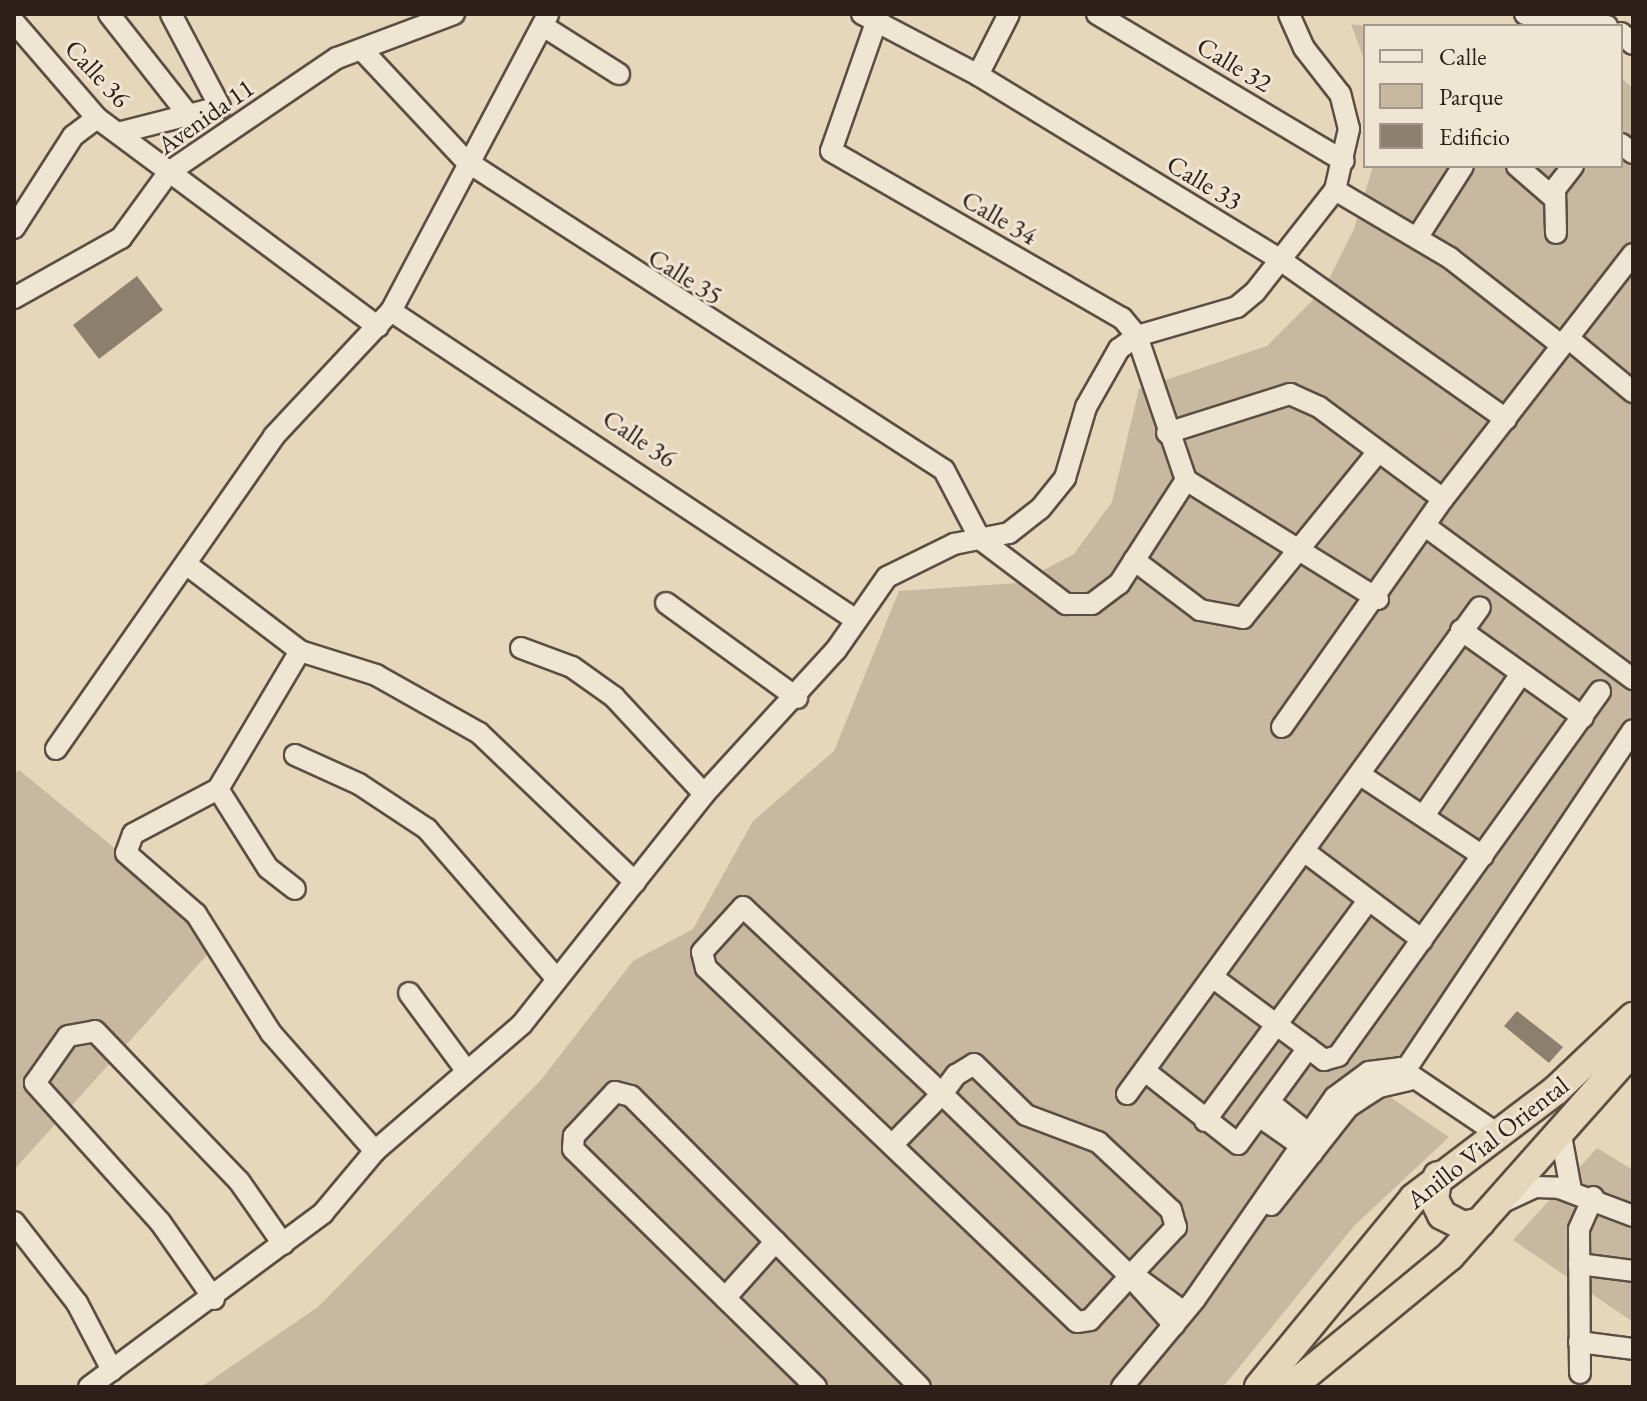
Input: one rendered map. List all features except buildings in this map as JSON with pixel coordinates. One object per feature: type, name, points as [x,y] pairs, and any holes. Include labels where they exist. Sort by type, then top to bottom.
[{"type":"highway","name":"Anillo Vial Oriental","points":[[1259,1387],[1387,1226],[1438,1176],[1498,1134],[1633,1017]]},
{"type":"highway","name":"Anillo Vial Oriental","points":[[1291,1387],[1489,1214],[1560,1130],[1627,1062]]},
{"type":"highway","points":[[1438,1176],[1434,1199],[1442,1215],[1464,1226],[1489,1214]]},
{"type":"street","points":[[109,14],[190,117]]},
{"type":"street","points":[[171,14],[220,107],[235,127]]},
{"type":"street","name":"Avenida 11","points":[[14,298],[121,238],[169,172],[235,127],[362,50],[454,14]]},
{"type":"street","points":[[978,75],[1009,14]]},
{"type":"street","name":"Calle 32","points":[[1097,14],[1344,161]]},
{"type":"street","points":[[89,1387],[214,1299],[323,1213],[375,1151],[522,1024],[704,794],[797,698],[853,618],[887,577],[980,539],[1009,533],[1065,478],[1098,377],[1137,336],[1237,307],[1279,259],[1335,190],[1349,129],[1340,94],[1304,48],[1289,14]]},
{"type":"street","points":[[1525,14],[1593,24]]},
{"type":"street","name":"Calle 33","points":[[873,17],[978,75],[1279,259],[1506,419]]},
{"type":"street","name":"Calle 34","points":[[873,17],[831,151],[1122,318],[1137,336]]},
{"type":"street","points":[[56,749],[274,436],[384,319],[466,161],[545,20],[619,74]]},
{"type":"street","name":"Calle 36","points":[[14,22],[97,118],[169,172],[384,319],[617,455],[853,618]]},
{"type":"street","name":"Calle 35","points":[[362,50],[466,161],[712,324],[944,470],[980,539]]},
{"type":"street","points":[[118,133],[220,107]]},
{"type":"street","points":[[14,228],[73,136],[97,118]]},
{"type":"street","points":[[1417,238],[1462,168]]},
{"type":"street","points":[[1519,168],[1555,199]]},
{"type":"street","points":[[1556,233],[1555,199],[1572,168]]},
{"type":"street","points":[[1335,190],[1417,238],[1633,392]]},
{"type":"street","points":[[1282,727],[1378,599],[1428,528],[1443,499],[1564,342],[1630,266]]},
{"type":"street","points":[[1137,336],[1167,433],[1186,480],[1378,599]]},
{"type":"street","points":[[1167,433],[1290,394],[1319,407],[1443,499]]},
{"type":"street","points":[[1134,560],[1200,610],[1243,618],[1378,452]]},
{"type":"street","points":[[980,539],[1066,604],[1092,604],[1119,584],[1186,480]]},
{"type":"street","points":[[1428,528],[1633,679]]},
{"type":"street","points":[[186,564],[300,651],[376,675],[479,733],[635,882]]},
{"type":"street","points":[[666,603],[797,698]]},
{"type":"street","points":[[1127,1094],[1308,854],[1461,630],[1480,607]]},
{"type":"street","points":[[1461,630],[1583,717]]},
{"type":"street","points":[[521,648],[572,667],[614,697],[704,794]]},
{"type":"street","points":[[300,651],[218,789],[133,834],[126,853],[196,914],[271,1033],[375,1151]]},
{"type":"street","points":[[1425,814],[1521,674]]},
{"type":"street","points":[[1215,979],[1324,1060],[1338,1056],[1600,691]]},
{"type":"street","points":[[1405,1076],[1633,730]]},
{"type":"street","points":[[295,755],[359,784],[427,829],[557,979]]},
{"type":"street","points":[[1362,776],[1425,814],[1483,856]]},
{"type":"street","points":[[218,789],[268,868],[295,889]]},
{"type":"street","points":[[1308,854],[1367,902],[1422,940]]},
{"type":"street","points":[[1205,1121],[1367,902]]},
{"type":"street","points":[[892,1145],[942,1094],[965,1067],[982,1067],[1026,1115],[1098,1142],[1171,1210],[1176,1227],[1130,1276],[1090,1320],[1077,1322],[892,1145],[702,962],[702,952],[743,907],[942,1094],[1130,1276],[1179,1318]]},
{"type":"street","points":[[409,993],[466,1070]]},
{"type":"street","points":[[214,1299],[160,1222],[35,1083],[68,1036],[95,1031],[239,1181],[283,1244]]},
{"type":"street","points":[[1145,1071],[1238,1144],[1308,1048]]},
{"type":"street","points":[[1122,1387],[1179,1318],[1243,1229],[1311,1144],[1335,1097],[1369,1072],[1405,1076],[1498,1134]]},
{"type":"street","points":[[816,1387],[573,1149],[574,1136],[624,1092],[920,1387]]},
{"type":"street","points":[[1264,1109],[1311,1144]]},
{"type":"street","points":[[1560,1130],[1571,1190]]},
{"type":"street","points":[[1489,1214],[1535,1187],[1571,1190],[1633,1216]]},
{"type":"street","points":[[1580,1373],[1581,1216],[1593,1197]]},
{"type":"street","points":[[14,1222],[77,1303],[112,1370]]},
{"type":"street","points":[[725,1298],[776,1241]]},
{"type":"street","points":[[1579,1264],[1633,1271]]},
{"type":"street","points":[[1579,1342],[1633,1349]]},
{"type":"green space","points":[[1351,24],[1363,26],[1363,57]]},
{"type":"green space","points":[[1623,80],[1633,88],[1633,713],[1384,1093],[1449,1137],[1354,1226],[1223,1387],[201,1387],[318,1307],[541,1080],[633,961],[693,929],[753,821],[834,751],[899,591],[1019,583],[1074,554],[1112,502],[1139,389],[1267,346],[1324,289],[1354,229],[1372,168],[1623,168]]},
{"type":"green space","points":[[19,770],[223,937],[14,1170],[14,775]]},
{"type":"green space","points":[[1597,1148],[1633,1170],[1633,1322],[1513,1240]]}]
